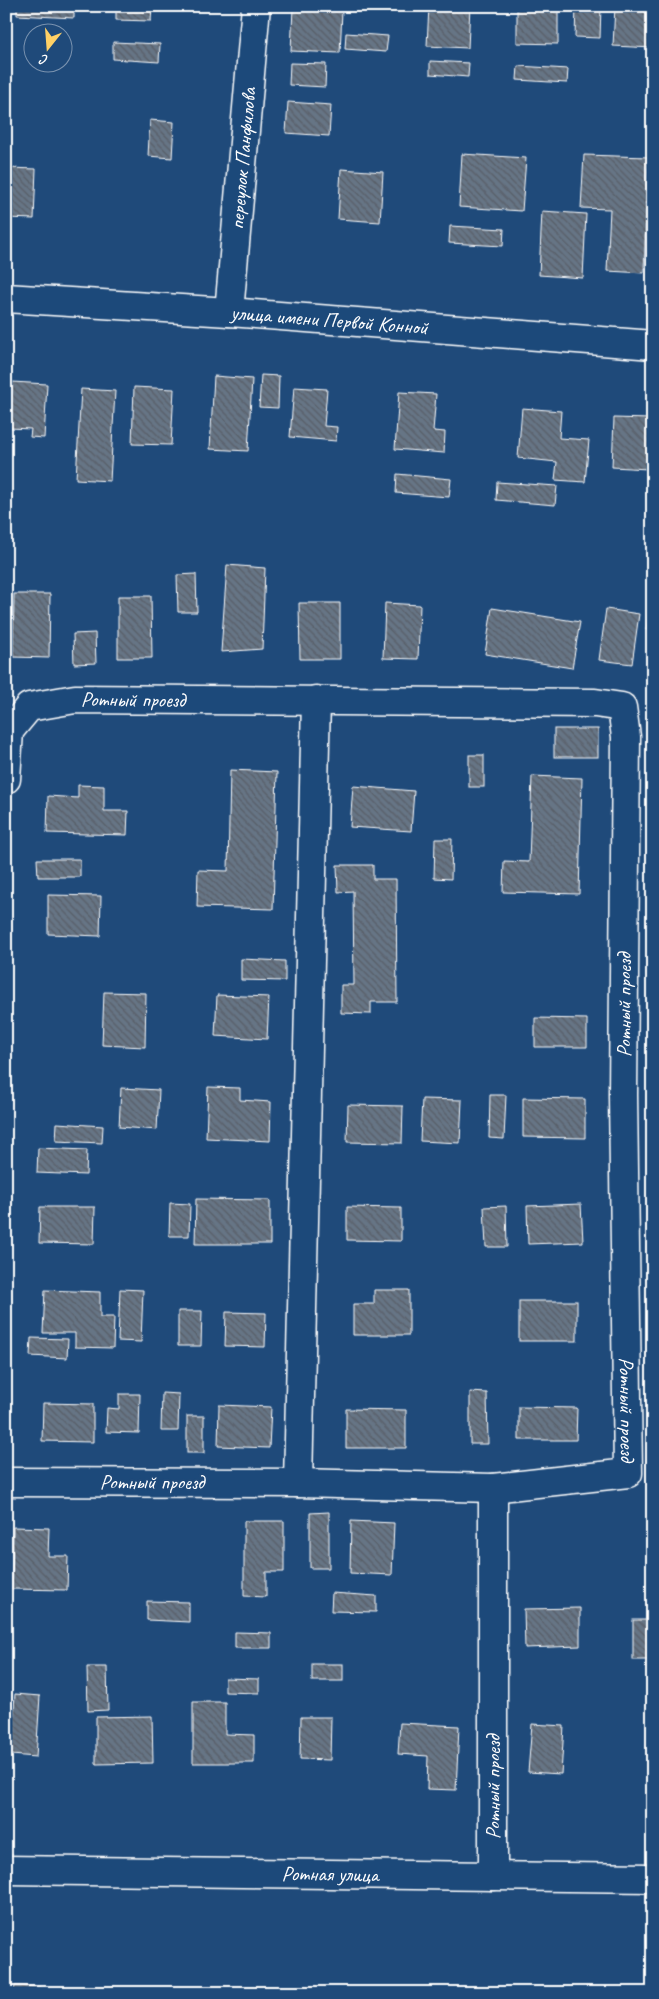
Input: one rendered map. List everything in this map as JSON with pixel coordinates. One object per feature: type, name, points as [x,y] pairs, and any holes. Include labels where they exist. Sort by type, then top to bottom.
[{"type":"street","name":"переулок Панфилова","points":[[229,312],[256,6]]},
{"type":"street","name":"улица имени Первой Конной","points":[[6,298],[229,312],[653,345]]},
{"type":"street","name":"Ротный проезд","points":[[6,779],[9,731],[29,707],[75,699],[595,703],[622,707],[626,736],[623,1095],[628,1473],[493,1488],[298,1483],[6,1482]]},
{"type":"street","points":[[298,1483],[316,700]]},
{"type":"street","name":"Ротный проезд","points":[[493,1488],[493,1876]]},
{"type":"street","name":"Ротная улица","points":[[6,1870],[653,1878]]},
{"type":"building","points":[[17,6],[74,6],[74,18],[17,15]]},
{"type":"building","points":[[116,6],[152,6],[151,21],[116,20]]},
{"type":"building","points":[[429,6],[470,6],[468,48],[427,46]]},
{"type":"building","points":[[517,6],[558,6],[558,44],[517,43]]},
{"type":"building","points":[[576,6],[601,6],[600,38],[575,37]]},
{"type":"building","points":[[615,6],[648,6],[647,21],[653,21],[653,48],[613,46]]},
{"type":"building","points":[[293,8],[342,11],[340,53],[291,51]]},
{"type":"building","points":[[346,33],[388,36],[386,52],[345,49]]},
{"type":"building","points":[[113,42],[160,44],[159,62],[113,59]]},
{"type":"building","points":[[430,61],[469,63],[468,77],[430,74]]},
{"type":"building","points":[[290,63],[326,64],[325,87],[289,85]]},
{"type":"building","points":[[518,66],[568,69],[567,83],[517,80]]},
{"type":"building","points":[[288,102],[331,105],[329,136],[286,133]]},
{"type":"building","points":[[150,120],[174,122],[172,158],[148,156]]},
{"type":"building","points":[[462,154],[526,158],[522,211],[459,207]]},
{"type":"building","points":[[584,155],[648,157],[644,273],[607,271],[610,209],[581,208]]},
{"type":"building","points":[[9,168],[36,169],[34,219],[7,218]]},
{"type":"building","points":[[341,169],[383,172],[380,222],[338,219]]},
{"type":"building","points":[[542,211],[586,214],[583,278],[539,275]]},
{"type":"building","points":[[450,226],[504,229],[503,246],[449,243]]},
{"type":"building","points":[[261,375],[279,376],[278,408],[259,407]]},
{"type":"building","points":[[214,376],[252,379],[248,451],[210,449]]},
{"type":"building","points":[[12,382],[47,384],[44,438],[30,437],[31,429],[10,428]]},
{"type":"building","points":[[134,387],[174,389],[171,445],[132,444]]},
{"type":"building","points":[[294,387],[327,389],[324,426],[337,427],[336,441],[290,437]]},
{"type":"building","points":[[81,389],[115,391],[110,481],[76,479]]},
{"type":"building","points":[[399,392],[436,394],[433,431],[445,432],[444,453],[395,449]]},
{"type":"building","points":[[522,408],[561,411],[559,438],[589,440],[585,482],[555,480],[557,462],[518,458]]},
{"type":"building","points":[[614,418],[649,419],[648,469],[612,467]]},
{"type":"building","points":[[397,474],[451,479],[449,497],[396,493]]},
{"type":"building","points":[[497,482],[557,486],[555,505],[496,500]]},
{"type":"building","points":[[227,565],[265,568],[262,649],[221,652]]},
{"type":"building","points":[[196,574],[197,612],[178,612],[177,575]]},
{"type":"building","points":[[14,594],[50,594],[49,658],[13,657]]},
{"type":"building","points":[[118,596],[151,596],[152,658],[118,658]]},
{"type":"building","points":[[299,603],[340,603],[340,659],[300,659]]},
{"type":"building","points":[[385,603],[420,605],[418,659],[383,658]]},
{"type":"building","points":[[649,607],[653,607],[653,630],[646,630]]},
{"type":"building","points":[[492,608],[580,622],[572,668],[485,654]]},
{"type":"building","points":[[606,609],[639,614],[632,664],[599,660]]},
{"type":"building","points":[[95,633],[96,663],[74,664],[73,634]]},
{"type":"building","points":[[554,729],[598,729],[598,757],[554,757]]},
{"type":"building","points":[[469,755],[484,755],[484,787],[469,787]]},
{"type":"building","points":[[230,770],[277,772],[273,909],[197,907],[198,870],[228,871]]},
{"type":"building","points":[[532,776],[582,778],[579,894],[503,892],[504,861],[529,862]]},
{"type":"building","points":[[78,785],[104,786],[104,811],[128,811],[127,835],[47,833],[48,796],[78,798]]},
{"type":"building","points":[[353,786],[414,791],[411,831],[350,827]]},
{"type":"building","points":[[435,839],[452,839],[451,879],[434,878]]},
{"type":"building","points":[[37,859],[80,859],[80,877],[38,877]]},
{"type":"building","points":[[337,865],[373,865],[373,879],[396,879],[397,1002],[371,1002],[371,1014],[341,1013],[341,985],[354,985],[353,891],[338,892]]},
{"type":"building","points":[[48,895],[101,896],[100,936],[48,934]]},
{"type":"building","points":[[241,959],[285,961],[285,981],[241,980]]},
{"type":"building","points":[[104,992],[146,993],[145,1047],[102,1045]]},
{"type":"building","points":[[217,995],[269,997],[267,1039],[215,1036]]},
{"type":"building","points":[[535,1018],[587,1019],[587,1047],[535,1047]]},
{"type":"building","points":[[208,1087],[240,1088],[240,1100],[271,1102],[270,1141],[206,1138]]},
{"type":"building","points":[[121,1088],[159,1090],[157,1130],[119,1127]]},
{"type":"building","points":[[490,1095],[506,1095],[504,1139],[489,1138]]},
{"type":"building","points":[[523,1098],[585,1099],[585,1138],[523,1137]]},
{"type":"building","points":[[422,1099],[462,1100],[460,1143],[420,1141]]},
{"type":"building","points":[[348,1105],[403,1106],[402,1143],[347,1142]]},
{"type":"building","points":[[57,1123],[103,1126],[102,1143],[56,1141]]},
{"type":"building","points":[[38,1148],[87,1150],[86,1175],[37,1173]]},
{"type":"building","points":[[196,1199],[270,1200],[270,1244],[195,1244]]},
{"type":"building","points":[[170,1203],[190,1204],[189,1236],[169,1236]]},
{"type":"building","points":[[581,1204],[583,1242],[528,1244],[527,1206]]},
{"type":"building","points":[[506,1206],[507,1247],[486,1247],[484,1207]]},
{"type":"building","points":[[40,1207],[95,1207],[94,1244],[39,1243]]},
{"type":"building","points":[[347,1207],[401,1208],[401,1241],[347,1240]]},
{"type":"building","points":[[120,1289],[143,1290],[141,1342],[118,1341]]},
{"type":"building","points":[[45,1290],[100,1292],[100,1317],[114,1317],[113,1348],[75,1347],[75,1333],[43,1333]]},
{"type":"building","points":[[374,1290],[409,1290],[409,1335],[353,1335],[353,1304],[374,1304]]},
{"type":"building","points":[[519,1301],[577,1301],[577,1341],[519,1341]]},
{"type":"building","points":[[178,1311],[202,1311],[201,1346],[178,1346]]},
{"type":"building","points":[[226,1312],[266,1313],[265,1347],[225,1346]]},
{"type":"building","points":[[31,1338],[68,1339],[67,1358],[30,1356]]},
{"type":"building","points":[[470,1392],[487,1393],[488,1444],[470,1444]]},
{"type":"building","points":[[162,1393],[179,1394],[178,1431],[161,1431]]},
{"type":"building","points":[[119,1394],[140,1394],[139,1433],[106,1432],[107,1408],[119,1409]]},
{"type":"building","points":[[43,1403],[93,1404],[93,1442],[42,1441]]},
{"type":"building","points":[[219,1405],[271,1407],[269,1448],[218,1446]]},
{"type":"building","points":[[519,1407],[577,1408],[576,1440],[519,1440]]},
{"type":"building","points":[[346,1409],[406,1410],[406,1448],[346,1448]]},
{"type":"building","points":[[187,1416],[204,1416],[204,1453],[187,1453]]},
{"type":"building","points":[[329,1512],[329,1568],[310,1568],[310,1513]]},
{"type":"building","points":[[244,1521],[284,1521],[284,1572],[266,1572],[266,1597],[244,1596]]},
{"type":"building","points":[[351,1521],[394,1523],[392,1575],[350,1573]]},
{"type":"building","points":[[13,1527],[49,1528],[48,1556],[68,1556],[67,1590],[12,1589]]},
{"type":"building","points":[[332,1593],[376,1596],[376,1612],[331,1611]]},
{"type":"building","points":[[147,1601],[189,1602],[189,1622],[147,1620]]},
{"type":"building","points":[[580,1608],[580,1646],[525,1648],[524,1609]]},
{"type":"building","points":[[633,1620],[653,1620],[653,1660],[633,1660]]},
{"type":"building","points":[[235,1632],[271,1633],[271,1648],[235,1648]]},
{"type":"building","points":[[312,1664],[343,1664],[343,1681],[312,1681]]},
{"type":"building","points":[[87,1667],[107,1667],[108,1710],[88,1711]]},
{"type":"building","points":[[225,1678],[259,1679],[259,1693],[225,1692]]},
{"type":"building","points":[[15,1694],[40,1696],[36,1757],[11,1755]]},
{"type":"building","points":[[193,1702],[225,1702],[225,1734],[254,1735],[254,1763],[193,1763]]},
{"type":"building","points":[[152,1716],[153,1763],[96,1764],[96,1717]]},
{"type":"building","points":[[301,1717],[331,1717],[330,1760],[300,1759]]},
{"type":"building","points":[[400,1723],[459,1726],[456,1790],[427,1789],[428,1756],[398,1754]]},
{"type":"building","points":[[532,1724],[564,1726],[561,1774],[528,1772]]},
{"type":"building","points":[[15,1986],[40,1987],[40,1993],[14,1993]]}]
